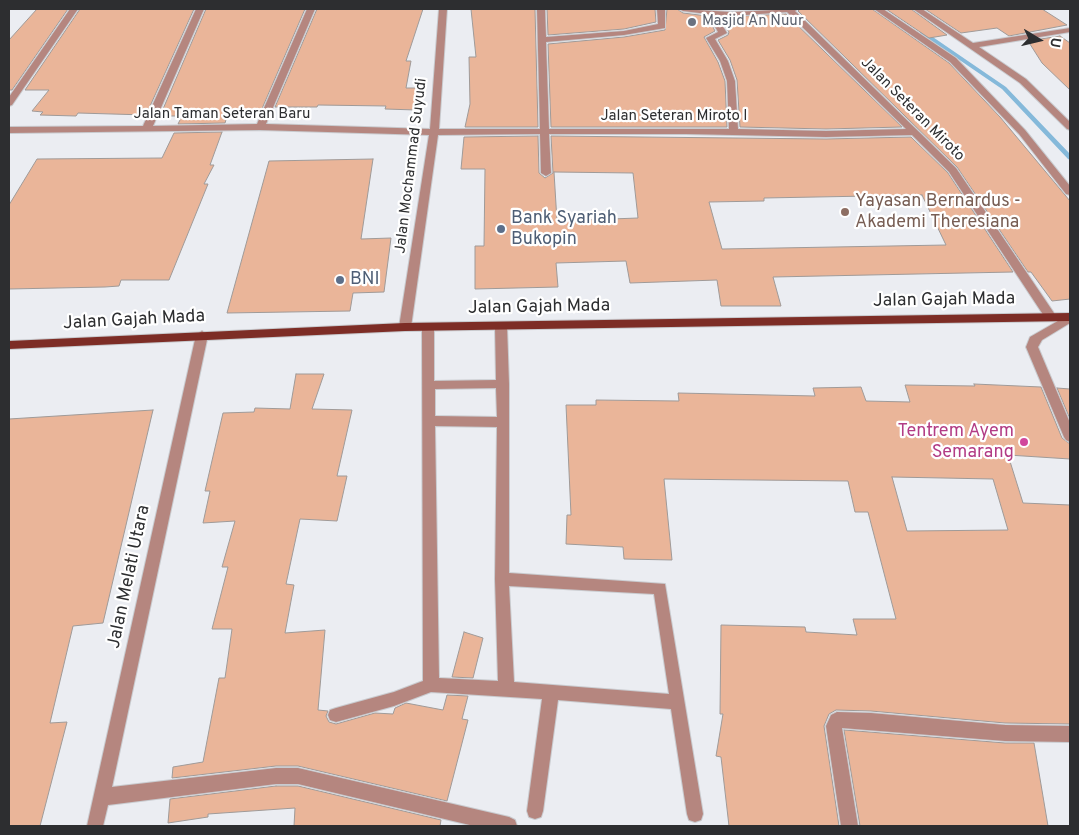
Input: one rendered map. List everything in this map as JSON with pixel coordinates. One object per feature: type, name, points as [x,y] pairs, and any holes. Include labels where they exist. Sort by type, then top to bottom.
[{"type":"main road","name":"Jalan Gajah Mada","points":[[9,344],[405,327],[1050,316],[1070,318]]},
{"type":"street","points":[[9,103],[74,9]]},
{"type":"street","points":[[147,128],[200,9]]},
{"type":"street","points":[[260,127],[311,9]]},
{"type":"street","name":"Jalan Mochammad Suyudi","points":[[405,327],[434,132],[443,9]]},
{"type":"street","points":[[541,9],[546,173]]},
{"type":"street","points":[[542,40],[624,33],[662,26],[662,9]]},
{"type":"street","points":[[667,9],[670,28]]},
{"type":"street","name":"Jalan Seteran Miroto","points":[[683,9],[732,14],[792,9],[952,170],[1050,316]]},
{"type":"street","points":[[878,9],[953,60],[1022,132],[1070,192]]},
{"type":"street","points":[[917,9],[1023,81],[1070,127]]},
{"type":"street","points":[[711,13],[723,34],[710,38],[724,61],[731,81],[734,132]]},
{"type":"street","points":[[973,46],[1070,30]]},
{"type":"street","points":[[1056,113],[1070,113]]},
{"type":"street","name":"Jalan Taman Seteran Baru","points":[[9,130],[260,127],[434,132]]},
{"type":"street","name":"Jalan Seteran Miroto I","points":[[434,132],[734,132],[826,134],[914,132]]},
{"type":"street","points":[[1070,318],[1034,340],[1032,347],[1070,437]]},
{"type":"street","points":[[501,326],[503,384],[502,580],[506,689]]},
{"type":"street","points":[[428,327],[431,685]]},
{"type":"street","name":"Jalan Melati Utara","points":[[96,826],[202,335]]},
{"type":"street","points":[[428,385],[503,384]]},
{"type":"street","points":[[428,421],[503,422]]},
{"type":"street","points":[[502,580],[660,588],[695,814]]},
{"type":"street","points":[[336,715],[394,699],[431,685],[677,702]]},
{"type":"street","points":[[535,811],[551,692]]},
{"type":"street","points":[[849,826],[834,726],[838,720],[845,719],[1005,733],[1070,734]]},
{"type":"street","points":[[101,797],[276,776],[298,776],[379,797],[509,826]]},
{"type":"building","points":[[37,9],[68,9],[12,90],[9,90],[9,40]]},
{"type":"building","points":[[80,9],[194,9],[146,115],[78,113],[76,116],[40,115],[43,112],[32,111],[49,90],[25,90]]},
{"type":"building","points":[[206,9],[305,9],[261,111],[229,111],[225,123],[178,124],[182,116],[160,116]]},
{"type":"building","points":[[317,9],[423,9],[406,61],[411,61],[406,88],[421,88],[416,110],[385,109],[386,106],[318,105],[317,107],[275,107]]},
{"type":"building","points":[[471,9],[535,9],[538,127],[465,127],[470,104],[469,57],[476,57]]},
{"type":"building","points":[[547,9],[655,9],[656,22],[624,29],[548,35]]},
{"type":"building","points":[[667,9],[677,9],[683,13],[707,16],[715,31],[704,37],[718,62],[725,81],[727,127],[551,127],[548,44],[624,37],[665,30]]},
{"type":"building","points":[[800,9],[872,9],[949,63],[1000,117],[1070,201],[1070,299],[1052,301],[1031,272],[1028,272],[957,167],[798,11]]},
{"type":"building","points":[[886,9],[911,9],[947,35],[929,38]]},
{"type":"building","points":[[925,9],[1042,9],[1067,25],[1009,36],[997,28],[961,33]]},
{"type":"building","points":[[786,14],[902,127],[826,129],[740,127],[737,80],[730,60],[718,40],[728,35],[729,32],[719,17]]},
{"type":"building","points":[[1060,36],[1070,43],[1070,90],[1042,63],[1028,41]]},
{"type":"building","points":[[222,132],[210,165],[214,165],[204,184],[208,184],[169,280],[121,280],[119,286],[105,287],[9,289],[9,205],[37,159],[162,158],[174,133]]},
{"type":"building","points":[[538,136],[539,173],[545,178],[553,173],[551,136],[826,139],[911,137],[948,173],[1013,272],[773,277],[781,306],[721,306],[717,280],[630,283],[626,261],[556,263],[558,287],[475,289],[475,246],[484,246],[485,169],[461,169],[464,137]],"holes":[[[554,172],[633,173],[638,218],[557,221]],[[922,195],[946,245],[722,249],[709,202],[764,201],[764,198]]]},
{"type":"building","points":[[373,159],[361,239],[391,238],[384,292],[353,293],[350,311],[227,313],[269,161]]},
{"type":"building","points":[[296,374],[324,374],[312,409],[352,410],[337,476],[347,476],[337,521],[300,519],[286,584],[294,585],[285,633],[325,630],[318,710],[328,711],[326,716],[329,722],[336,724],[375,713],[393,714],[395,708],[406,703],[443,710],[447,695],[468,696],[462,719],[468,720],[447,801],[298,766],[276,766],[172,778],[173,767],[203,762],[219,678],[225,678],[232,629],[212,629],[228,567],[222,567],[235,521],[203,523],[210,491],[205,491],[223,413],[254,412],[255,408],[290,409]]},
{"type":"building","points":[[974,384],[1041,387],[1062,438],[1070,444],[1070,459],[1008,455],[1023,503],[1070,505],[1070,724],[1005,723],[871,711],[836,710],[829,714],[824,726],[839,826],[729,826],[721,757],[716,756],[723,714],[720,714],[721,625],[805,627],[806,632],[857,635],[853,619],[896,619],[868,512],[855,512],[848,481],[664,479],[672,560],[624,559],[623,547],[566,544],[567,515],[571,515],[566,405],[596,405],[596,400],[679,401],[678,393],[815,396],[813,388],[861,387],[866,401],[910,402],[905,385],[975,386]],"holes":[[[892,477],[993,479],[1008,530],[907,531]]]},
{"type":"building","points":[[1057,388],[1070,389],[1070,419]]},
{"type":"building","points":[[153,410],[103,623],[73,626],[50,723],[67,722],[40,826],[9,826],[9,419]]},
{"type":"building","points":[[464,632],[483,638],[473,678],[452,677]]},
{"type":"building","points":[[844,730],[1005,743],[1034,743],[1048,826],[860,826]]},
{"type":"building","points":[[276,786],[298,786],[441,820],[440,826],[294,826],[295,808],[208,814],[208,817],[168,823],[170,799]]},
{"type":"waterway","points":[[922,32],[1004,88],[1070,158]]},
{"type":"place","name":"Masjid An Nuur","points":[[692,22]]},
{"type":"place","name":"Yayasan Bernardus - Akademi Theresiana","points":[[845,212]]},
{"type":"place","name":"Bank Syariah Bukopin","points":[[501,229]]},
{"type":"place","name":"BNI","points":[[340,280]]},
{"type":"place","name":"Tentrem Ayem Semarang","points":[[1024,442]]}]
